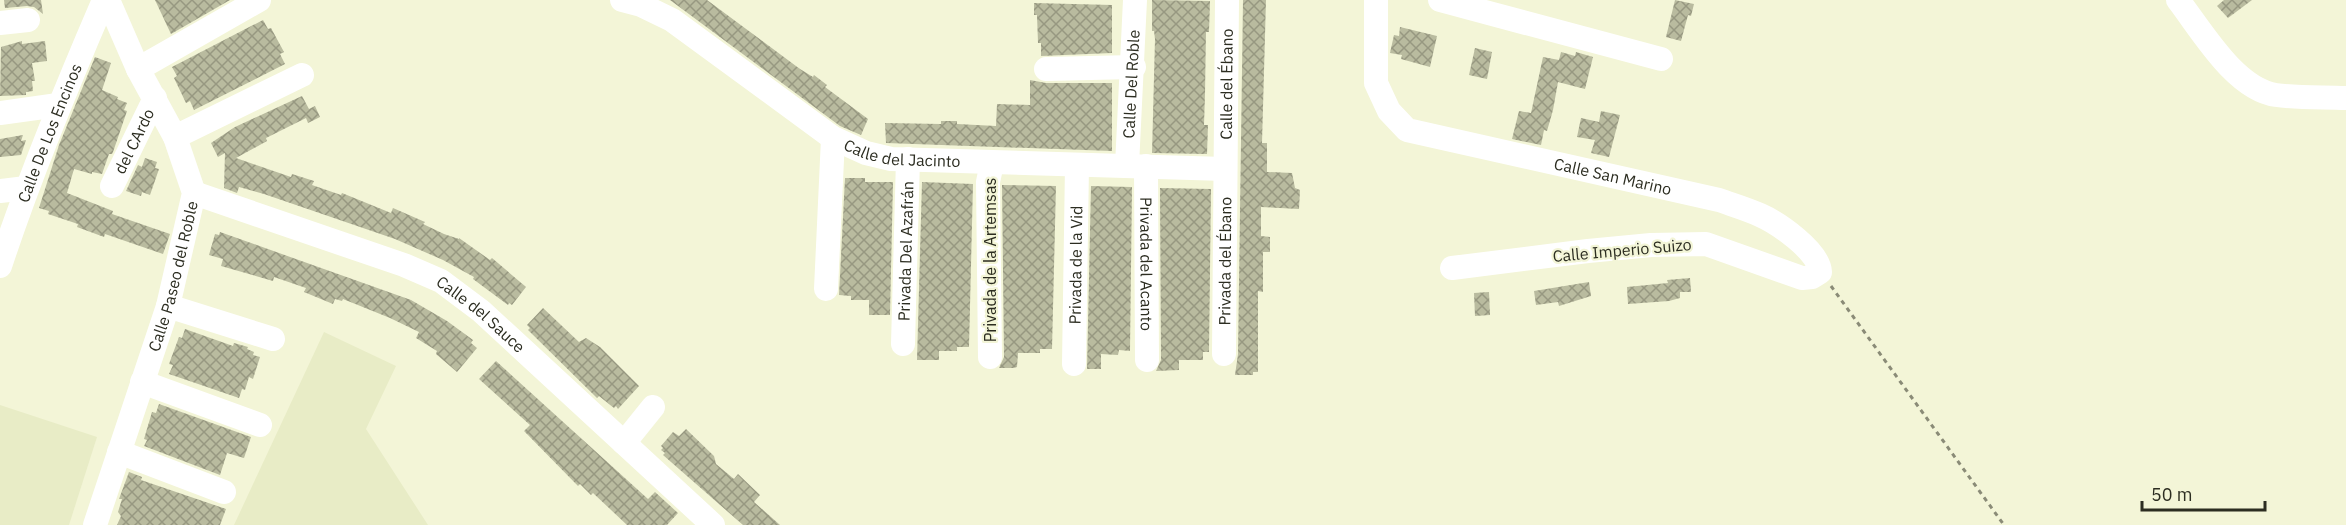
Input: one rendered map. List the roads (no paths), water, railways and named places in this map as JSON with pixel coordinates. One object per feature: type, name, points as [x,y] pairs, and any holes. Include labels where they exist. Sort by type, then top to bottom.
[{"type":"street","name":"Calle Paseo del Roble","points":[[94,525],[168,306],[194,193],[175,137],[138,69],[106,0]]},
{"type":"street","name":"Calle De Los Encinos","points":[[0,266],[26,188],[58,105],[106,0]]},
{"type":"street","points":[[138,69],[259,0]]},
{"type":"street","name":"Calle del Jacinto","points":[[622,0],[641,5],[672,20],[833,138],[867,153],[891,159],[1225,169]]},
{"type":"street","name":"Calle Del Roble","points":[[1136,0],[1134,67],[1136,166]]},
{"type":"street","name":"Calle del Ébano","points":[[1225,169],[1227,0]]},
{"type":"street","name":"Calle San Marino","points":[[1376,0],[1376,82],[1389,111],[1407,130],[1719,200],[1762,216],[1809,249],[1820,266],[1820,272]]},
{"type":"street","points":[[1440,0],[1661,59]]},
{"type":"street","points":[[2178,0],[2226,62],[2243,80],[2256,89],[2275,95],[2346,98]]},
{"type":"street","points":[[0,23],[28,20]]},
{"type":"street","points":[[1046,69],[1134,67]]},
{"type":"street","points":[[175,137],[302,75]]},
{"type":"street","name":"del CArdo","points":[[112,186],[154,98]]},
{"type":"street","points":[[0,113],[58,105]]},
{"type":"street","points":[[825,289],[833,138]]},
{"type":"street","name":"Privada Del Azafrán","points":[[903,344],[908,159]]},
{"type":"street","name":"Privada de la Artemsas","points":[[990,357],[988,182],[992,163]]},
{"type":"street","name":"Privada de la Vid","points":[[1074,364],[1077,165]]},
{"type":"street","name":"Privada del Acanto","points":[[1136,166],[1147,360]]},
{"type":"street","name":"Privada del Ébano","points":[[1224,354],[1225,169]]},
{"type":"street","points":[[0,191],[26,188]]},
{"type":"street","name":"Calle del Sauce","points":[[194,193],[404,265],[441,281],[481,311],[713,525]]},
{"type":"street","name":"Calle Imperio Suizo","points":[[1452,268],[1630,247],[1706,244],[1802,278],[1812,277],[1820,272]]},
{"type":"street","points":[[168,306],[273,339]]},
{"type":"street","points":[[142,382],[260,425]]},
{"type":"street","points":[[624,443],[653,407]]},
{"type":"street","points":[[119,452],[224,492]]}]
